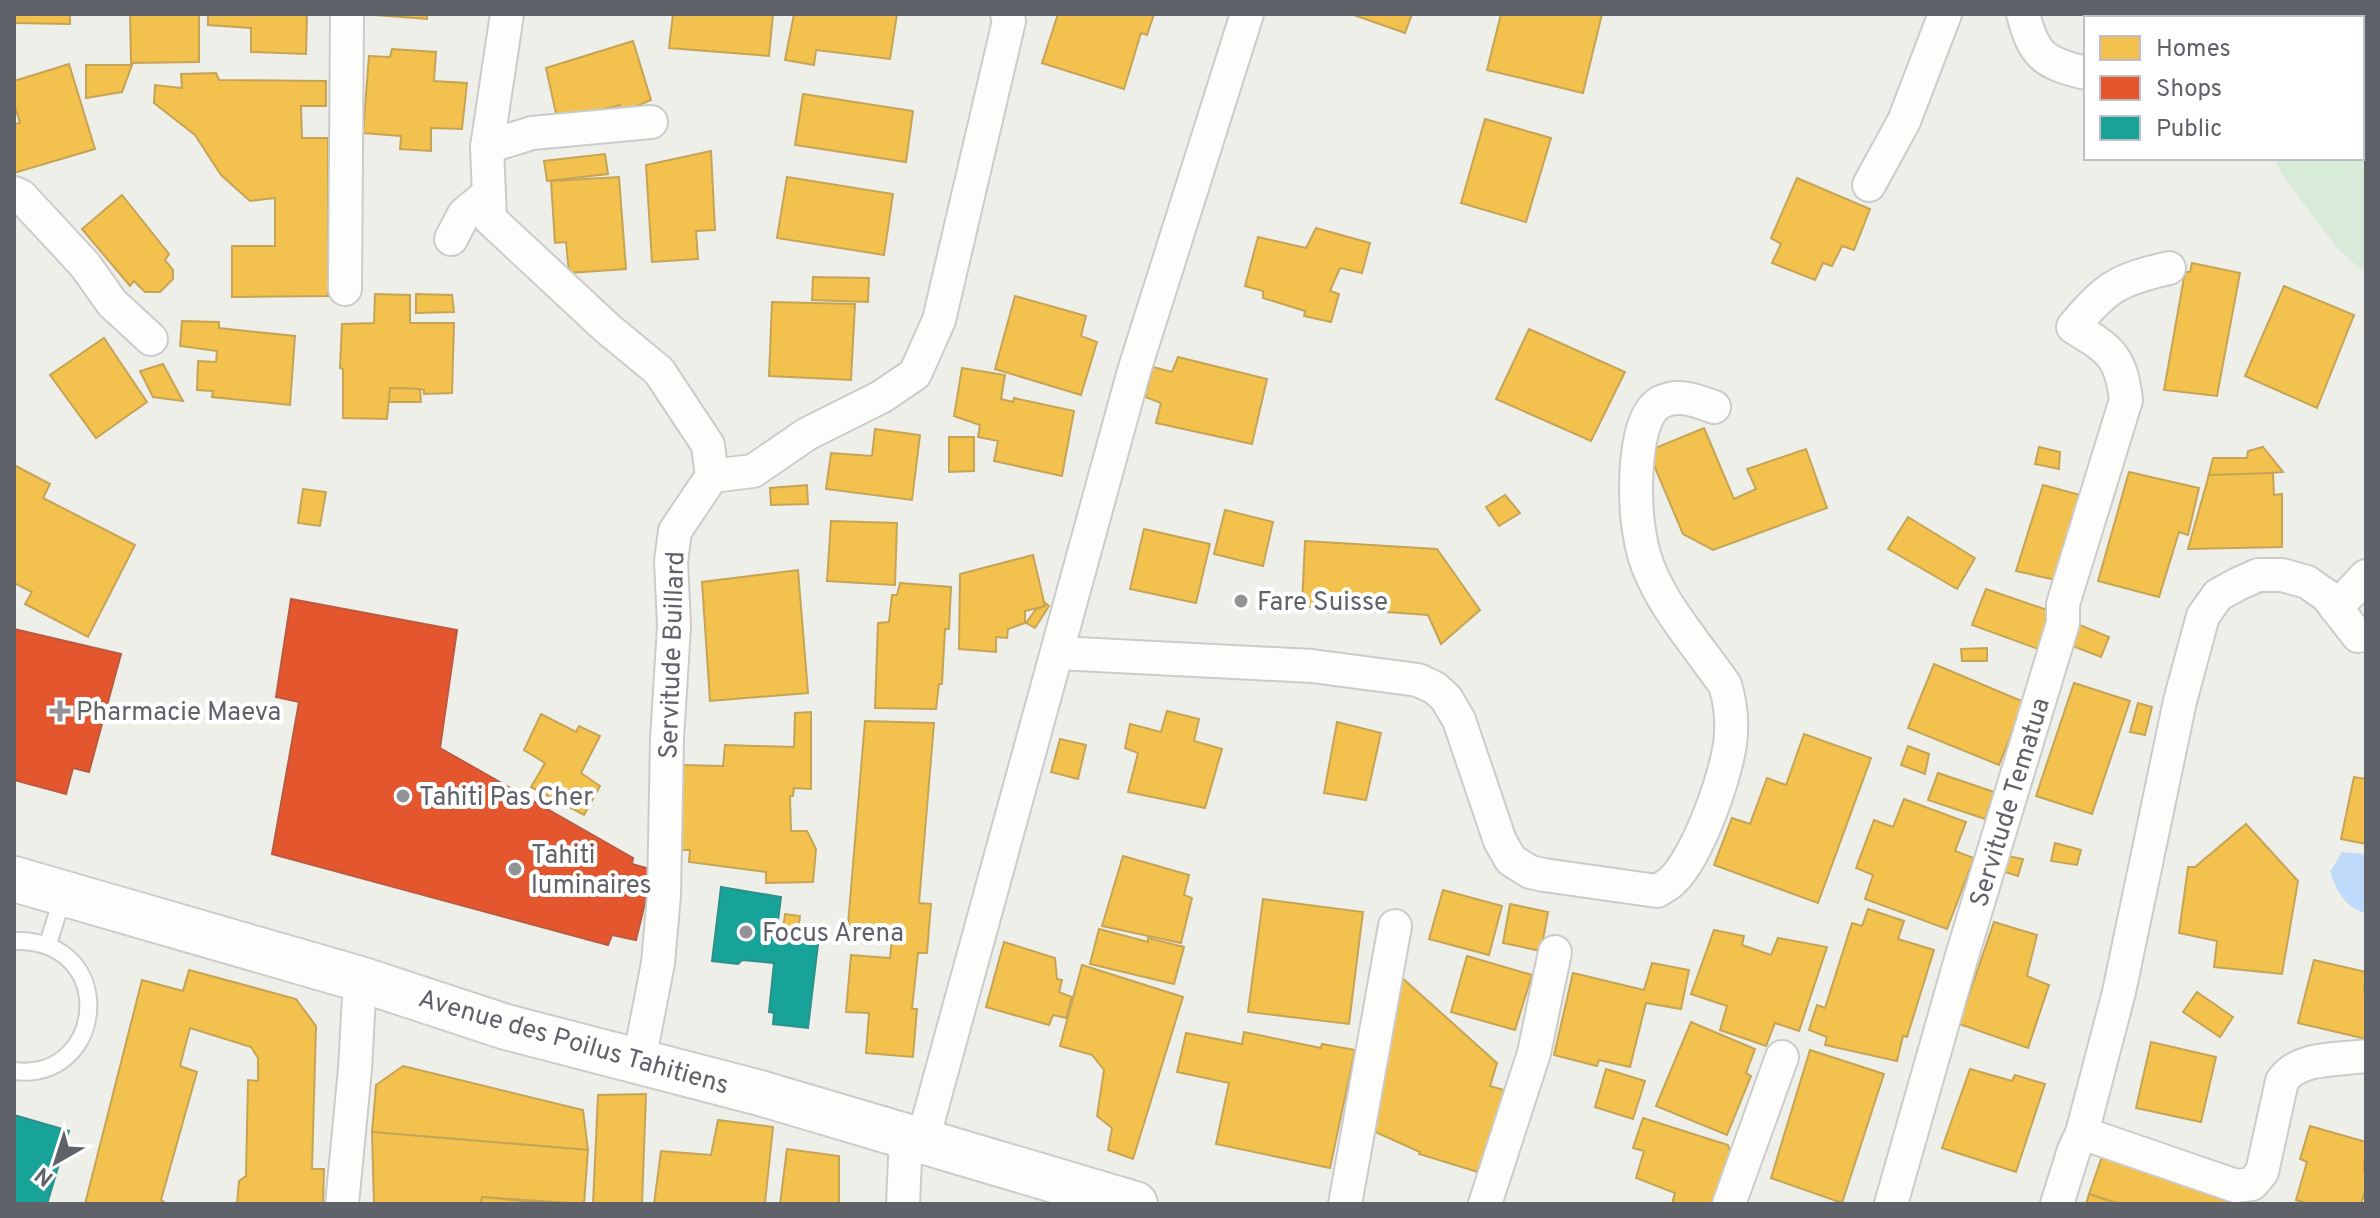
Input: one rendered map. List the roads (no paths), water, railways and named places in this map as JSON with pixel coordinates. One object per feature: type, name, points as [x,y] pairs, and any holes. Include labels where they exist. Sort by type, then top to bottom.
[{"type":"main road","name":"Avenue des Poilus Tahitiens","points":[[14,879],[360,979],[506,1027],[760,1093],[1135,1204]]},
{"type":"street","points":[[345,289],[347,14]]},
{"type":"street","points":[[507,14],[487,147],[490,219],[607,328],[659,371],[708,445],[712,476],[753,471],[807,434],[881,397],[915,374],[939,320],[1009,16]]},
{"type":"street","points":[[903,1204],[914,1140],[1058,653],[1134,371],[1247,14]]},
{"type":"street","points":[[1869,185],[1904,121],[1945,14]]},
{"type":"street","points":[[2023,14],[2031,44],[2057,66],[2084,73]]},
{"type":"street","points":[[487,147],[532,133],[651,122]]},
{"type":"street","points":[[14,193],[21,196],[57,233],[112,303],[151,339]]},
{"type":"street","points":[[451,239],[464,214],[488,194]]},
{"type":"street","name":"Servitude Tematua","points":[[1891,1204],[1961,959],[2063,623],[2063,604],[2126,400],[2123,376],[2108,348],[2073,327],[2096,299],[2127,278],[2169,268]]},
{"type":"street","points":[[1058,653],[1312,666],[1418,680],[1435,688],[1446,698],[1459,720],[1500,841],[1511,860],[1530,872],[1544,875],[1657,891],[1673,881],[1712,810],[1732,737],[1731,704],[1725,685],[1653,578],[1639,532],[1636,490],[1639,445],[1647,416],[1658,403],[1672,398],[1687,398],[1714,407]]},
{"type":"street","name":"Servitude Buillard","points":[[639,1061],[658,963],[664,895],[667,739],[674,626],[671,561],[675,531],[712,476]]},
{"type":"street","points":[[2057,1204],[2082,1133],[2119,992],[2180,701],[2203,616],[2218,595],[2258,575],[2282,575],[2307,582],[2327,596],[2358,636]]},
{"type":"street","points":[[2336,608],[2366,576]]},
{"type":"street","points":[[1345,1204],[1395,926]]},
{"type":"street","points":[[1485,1204],[1534,1053],[1555,952]]},
{"type":"street","points":[[342,1204],[360,979]]},
{"type":"street","points":[[2082,1133],[2236,1186],[2252,1184],[2262,1172],[2285,1075],[2303,1064],[2366,1056]]},
{"type":"street","points":[[1729,1204],[1782,1057]]},
{"type":"lane","points":[[48,944],[64,893]]},
{"type":"lane","points":[[14,941],[48,944],[66,956],[83,980],[89,1009],[86,1028],[77,1046],[63,1060],[45,1069],[14,1071]]},
{"type":"water","points":[[2342,852],[2366,854],[2366,913],[2347,903],[2330,872]]},
{"type":"place","name":"Fare Suisse","points":[[1241,601]]},
{"type":"place","name":"Pharmacie Maeva","points":[[60,711]]},
{"type":"place","name":"Tahiti Pas Cher","points":[[403,796]]},
{"type":"place","name":"Tahiti luminaires","points":[[515,869]]},
{"type":"place","name":"Focus Arena","points":[[746,932]]}]
